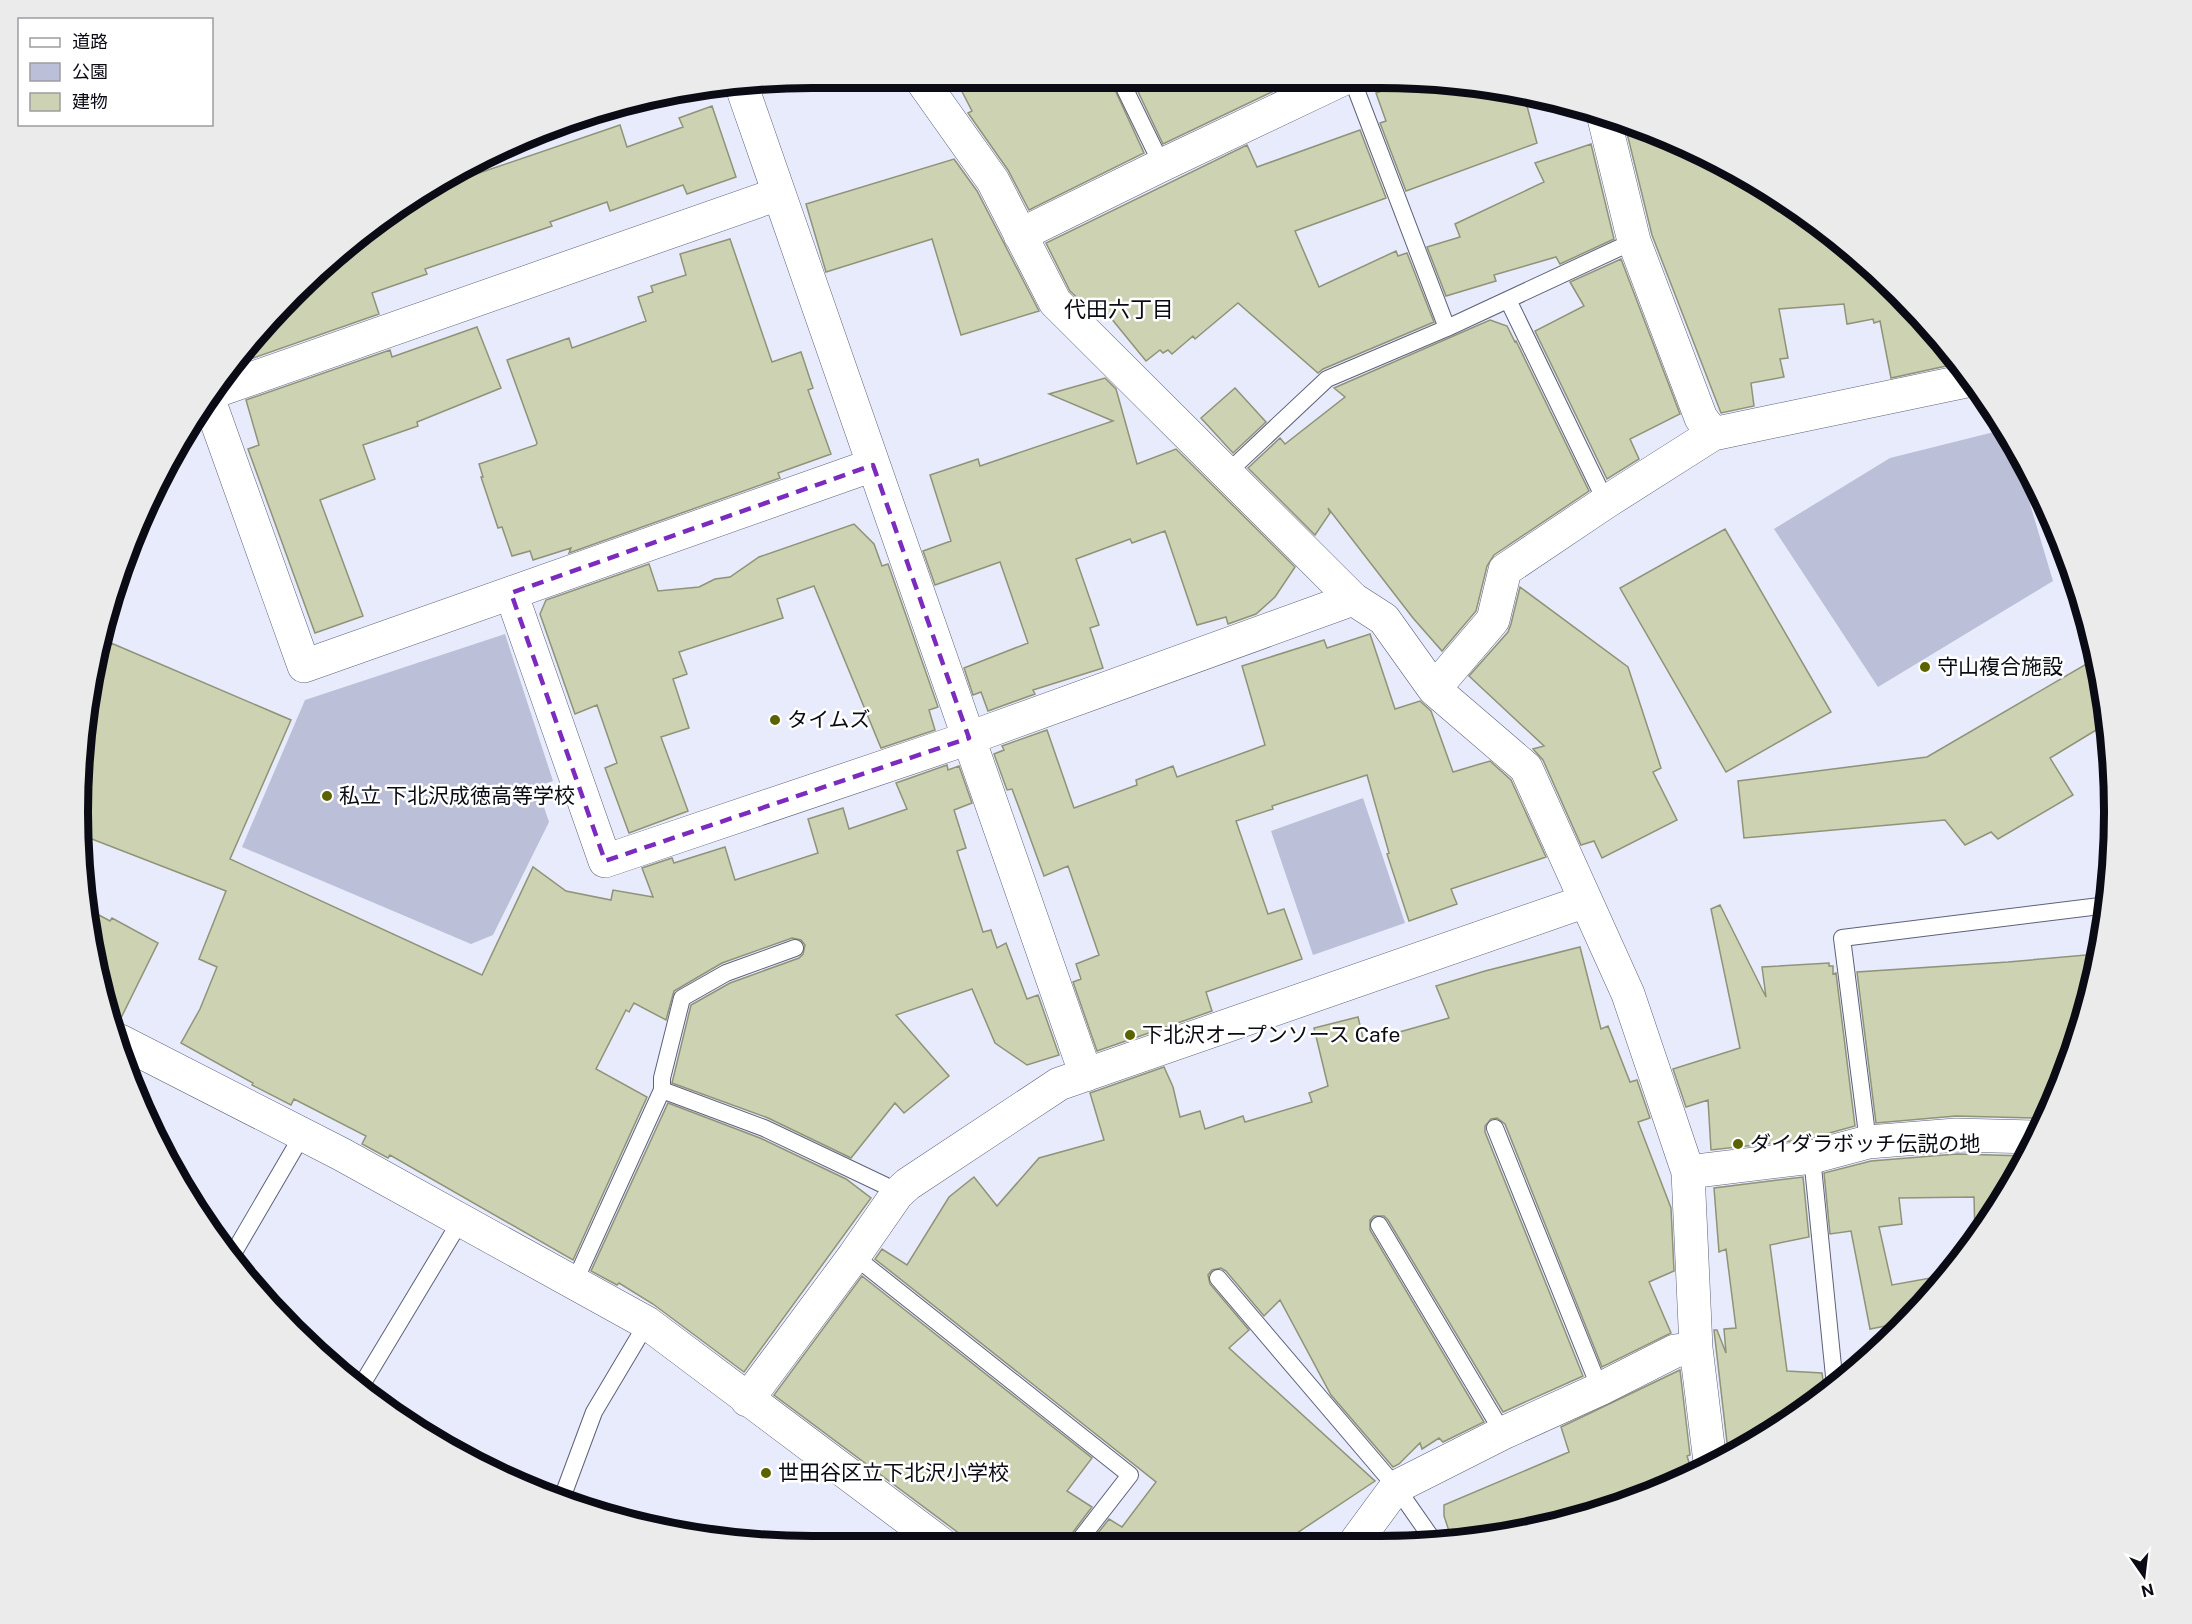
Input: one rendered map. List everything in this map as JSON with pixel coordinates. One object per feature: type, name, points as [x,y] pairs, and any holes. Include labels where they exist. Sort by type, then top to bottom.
[{"type":"street","points":[[927,88],[993,181],[1055,302],[1353,599],[1384,619],[1434,689],[1526,768],[1628,994],[1688,1172],[1696,1348],[1709,1456]]},
{"type":"street","points":[[1020,235],[1324,88]]},
{"type":"street","points":[[743,92],[1086,1075]]},
{"type":"street","points":[[1606,125],[1634,241],[1701,418],[1713,434]]},
{"type":"street","points":[[227,387],[778,194]]},
{"type":"street","points":[[1434,689],[1493,620],[1505,570],[1713,434],[1961,382]]},
{"type":"street","points":[[212,408],[304,666],[873,465]]},
{"type":"street","points":[[511,593],[605,861],[969,738],[1353,599]]},
{"type":"street","points":[[747,1400],[897,1194],[908,1184],[1059,1084],[1586,901]]},
{"type":"street","points":[[127,1044],[303,1134],[648,1323],[747,1400],[931,1536]]},
{"type":"street","points":[[1688,1172],[1812,1157],[1868,1143],[1956,1135],[2026,1137]]},
{"type":"street","points":[[1360,1536],[1396,1487],[1675,1351],[1696,1348]]},
{"type":"lane","points":[[1124,88],[1162,165]]},
{"type":"lane","points":[[1355,88],[1447,328]]},
{"type":"lane","points":[[1227,473],[1327,379],[1447,328],[1634,241]]},
{"type":"lane","points":[[1508,300],[1606,502]]},
{"type":"lane","points":[[1868,1143],[1842,938],[2097,906]]},
{"type":"lane","points":[[574,1283],[662,1090],[662,1078],[682,998],[726,973],[795,948]]},
{"type":"lane","points":[[662,1090],[764,1128],[884,1185],[897,1194]]},
{"type":"lane","points":[[1495,1128],[1600,1389]]},
{"type":"lane","points":[[236,1249],[303,1134]]},
{"type":"lane","points":[[1812,1157],[1834,1375]]},
{"type":"lane","points":[[365,1380],[461,1220]]},
{"type":"lane","points":[[1379,1225],[1503,1433]]},
{"type":"lane","points":[[854,1256],[1130,1475],[1083,1536]]},
{"type":"lane","points":[[1218,1278],[1396,1487],[1429,1534]]},
{"type":"lane","points":[[564,1491],[594,1412],[648,1323]]},
{"type":"highlighted area","points":[[873,465],[969,738],[605,861],[511,593]]},
{"type":"green space","points":[[1996,432],[2023,481],[2053,581],[1878,687],[1774,529],[1890,458]]},
{"type":"green space","points":[[505,634],[553,781],[537,786],[549,822],[493,935],[471,944],[242,847],[305,700]]},
{"type":"green space","points":[[1363,798],[1405,923],[1313,955],[1271,831]]},
{"type":"building","points":[[960,88],[1114,88],[1144,153],[1029,210],[1008,170],[968,113],[972,111]]},
{"type":"building","points":[[1136,88],[1280,88],[1163,144]]},
{"type":"building","points":[[1391,88],[1427,90],[1526,103],[1537,143],[1406,191],[1380,123],[1386,121],[1376,93]]},
{"type":"building","points":[[712,106],[736,177],[687,194],[683,185],[610,211],[607,202],[550,222],[552,226],[425,269],[427,274],[372,293],[379,314],[248,360],[300,300],[335,268],[410,210],[450,185],[461,179],[620,125],[627,147],[683,127],[679,118]]},
{"type":"building","points":[[1360,130],[1386,198],[1295,231],[1319,287],[1396,251],[1398,256],[1407,253],[1434,322],[1318,373],[1238,303],[1195,339],[1193,336],[1172,354],[1168,350],[1163,353],[1160,350],[1146,361],[1097,301],[1087,307],[1070,291],[1046,243],[1247,145],[1257,167]]},
{"type":"building","points":[[1627,132],[1700,163],[1782,210],[1857,268],[1892,300],[1949,365],[1891,378],[1880,321],[1874,323],[1873,319],[1847,324],[1844,304],[1779,309],[1788,358],[1780,359],[1784,377],[1751,383],[1754,406],[1721,413],[1652,235]]},
{"type":"building","points":[[1591,144],[1614,239],[1560,264],[1556,257],[1494,275],[1496,281],[1446,296],[1427,247],[1460,237],[1455,224],[1544,182],[1535,163]]},
{"type":"building","points":[[954,159],[977,191],[1039,311],[961,335],[932,239],[826,272],[806,204]]},
{"type":"building","points":[[730,239],[772,362],[801,352],[813,388],[808,390],[831,454],[778,473],[780,478],[569,553],[571,548],[533,560],[530,551],[512,556],[502,527],[498,528],[479,464],[537,443],[507,360],[569,338],[572,348],[646,321],[638,297],[653,292],[651,286],[686,275],[680,254]]},
{"type":"building","points":[[1621,259],[1680,414],[1630,439],[1639,459],[1607,479],[1535,331],[1584,306],[1570,282]]},
{"type":"building","points":[[1490,320],[1507,326],[1516,341],[1589,491],[1494,555],[1487,566],[1476,611],[1442,651],[1413,618],[1328,508],[1330,513],[1315,535],[1248,468],[1280,438],[1285,444],[1345,397],[1334,388]]},
{"type":"building","points":[[477,327],[501,388],[417,422],[418,426],[363,445],[375,479],[320,500],[363,616],[315,633],[248,449],[259,445],[246,400],[390,350],[392,357]]},
{"type":"building","points":[[1105,378],[1116,389],[1137,464],[1176,449],[1295,567],[1275,597],[1256,614],[1228,624],[1226,617],[1197,625],[1165,531],[1132,543],[1130,539],[1076,559],[1099,625],[1090,628],[1103,668],[1033,690],[1035,694],[988,711],[981,692],[973,695],[964,668],[1028,643],[1000,562],[935,585],[923,551],[951,541],[930,475],[978,459],[980,466],[1113,421],[1049,394]]},
{"type":"building","points":[[1235,388],[1266,422],[1233,453],[1201,418]]},
{"type":"building","points":[[854,524],[874,544],[882,566],[888,564],[938,707],[929,710],[935,730],[881,748],[814,586],[777,599],[783,618],[679,652],[687,674],[673,679],[689,728],[661,737],[688,811],[629,833],[605,768],[617,763],[597,705],[575,714],[540,614],[546,600],[649,564],[658,591],[699,587],[715,579],[730,577],[759,557]]},
{"type":"building","points":[[1725,529],[1831,712],[1726,772],[1620,588]]},
{"type":"building","points":[[1520,587],[1628,667],[1661,768],[1653,772],[1677,820],[1602,858],[1594,841],[1581,845],[1543,760],[1533,749],[1544,746],[1469,676],[1508,632]]},
{"type":"building","points":[[1370,634],[1395,709],[1420,701],[1431,711],[1453,772],[1490,761],[1511,780],[1546,857],[1451,889],[1457,904],[1409,921],[1387,854],[1389,853],[1367,775],[1272,806],[1273,809],[1236,821],[1268,914],[1284,909],[1302,959],[1206,992],[1212,1011],[1097,1051],[1073,982],[1081,979],[1076,964],[1099,955],[1068,866],[1044,876],[1012,789],[1007,790],[994,754],[1004,750],[1002,746],[1047,730],[1074,808],[1137,785],[1136,780],[1173,766],[1177,777],[1265,745],[1242,666],[1324,640],[1327,648]]},
{"type":"building","points":[[111,643],[291,720],[230,859],[482,975],[533,867],[566,891],[611,900],[613,890],[653,897],[642,868],[672,858],[674,863],[725,847],[735,880],[818,853],[808,819],[843,808],[849,829],[907,809],[896,783],[947,765],[948,770],[959,766],[972,803],[954,810],[966,848],[957,851],[983,932],[991,930],[997,948],[1006,943],[1027,999],[1038,995],[1059,1055],[1027,1065],[995,1043],[972,989],[896,1015],[949,1076],[904,1113],[895,1103],[851,1158],[768,1118],[672,1083],[691,1005],[730,983],[799,958],[803,954],[805,945],[801,940],[792,938],[722,963],[674,991],[666,1020],[634,1003],[629,1012],[626,1010],[596,1069],[647,1097],[573,1260],[390,1155],[388,1158],[362,1144],[366,1136],[294,1099],[291,1105],[181,1043],[200,1009],[217,967],[199,959],[226,891],[89,838],[90,765],[106,655]]},
{"type":"building","points":[[2088,663],[2098,729],[2050,758],[2073,795],[1998,839],[1991,832],[1965,845],[1945,820],[1744,838],[1738,781],[1927,757]]},
{"type":"building","points":[[1720,905],[1766,997],[1762,967],[1829,963],[1829,966],[1833,966],[1833,974],[1836,973],[1855,1126],[1808,1139],[1711,1150],[1708,1100],[1686,1107],[1673,1069],[1740,1048],[1711,909]]},
{"type":"building","points":[[96,914],[110,921],[112,918],[158,943],[120,1021],[102,953]]},
{"type":"building","points":[[1580,947],[1601,1029],[1608,1026],[1630,1082],[1637,1080],[1650,1118],[1638,1122],[1671,1208],[1674,1271],[1649,1282],[1671,1333],[1602,1367],[1505,1124],[1497,1118],[1491,1119],[1485,1126],[1485,1132],[1583,1376],[1503,1412],[1388,1220],[1384,1216],[1374,1216],[1370,1220],[1370,1230],[1484,1422],[1443,1442],[1439,1438],[1422,1449],[1420,1443],[1393,1467],[1331,1395],[1280,1300],[1264,1316],[1226,1271],[1221,1268],[1212,1270],[1208,1275],[1210,1284],[1249,1330],[1229,1348],[1375,1481],[1292,1536],[1096,1536],[1109,1519],[1122,1527],[1156,1482],[875,1259],[882,1249],[907,1265],[949,1197],[974,1177],[997,1206],[1039,1158],[1104,1140],[1090,1093],[1164,1067],[1173,1087],[1180,1117],[1200,1111],[1205,1129],[1243,1116],[1245,1122],[1312,1102],[1309,1093],[1328,1086],[1314,1028],[1358,1017],[1364,1042],[1449,1018],[1436,986]]},
{"type":"building","points":[[2090,955],[2065,1045],[2035,1118],[1956,1116],[1876,1123],[1857,972]]},
{"type":"building","points":[[668,1103],[760,1138],[846,1179],[871,1198],[744,1372],[653,1304],[619,1283],[617,1285],[591,1271]]},
{"type":"building","points":[[1957,1154],[2017,1156],[1975,1224],[1974,1197],[1899,1198],[1902,1224],[1879,1227],[1892,1285],[1933,1277],[1886,1330],[1885,1326],[1870,1329],[1851,1231],[1830,1234],[1824,1173],[1871,1161]]},
{"type":"building","points":[[1803,1177],[1809,1237],[1770,1245],[1787,1371],[1822,1373],[1823,1383],[1782,1414],[1727,1447],[1714,1330],[1717,1330],[1726,1353],[1724,1329],[1736,1328],[1726,1249],[1719,1252],[1714,1188]]},
{"type":"building","points":[[862,1276],[1092,1458],[1067,1491],[1092,1507],[1070,1536],[963,1536],[774,1395]]},
{"type":"building","points":[[1680,1370],[1690,1455],[1687,1456],[1690,1465],[1613,1497],[1567,1511],[1521,1522],[1449,1532],[1444,1516],[1444,1505],[1569,1452],[1561,1427]]},
{"type":"place","name":"守山複合施設","points":[[1925,667]]},
{"type":"place","name":"タイムズ","points":[[775,720]]},
{"type":"place","name":"私立 下北沢成徳高等学校","points":[[327,796]]},
{"type":"place","name":"下北沢オープンソース Cafe","points":[[1130,1035]]},
{"type":"place","name":"ダイダラボッチ伝説の地","points":[[1738,1144]]},
{"type":"place","name":"世田谷区立下北沢小学校","points":[[766,1473]]},
{"type":"district","name":"代田六丁目","points":[[1119,309]]}]
